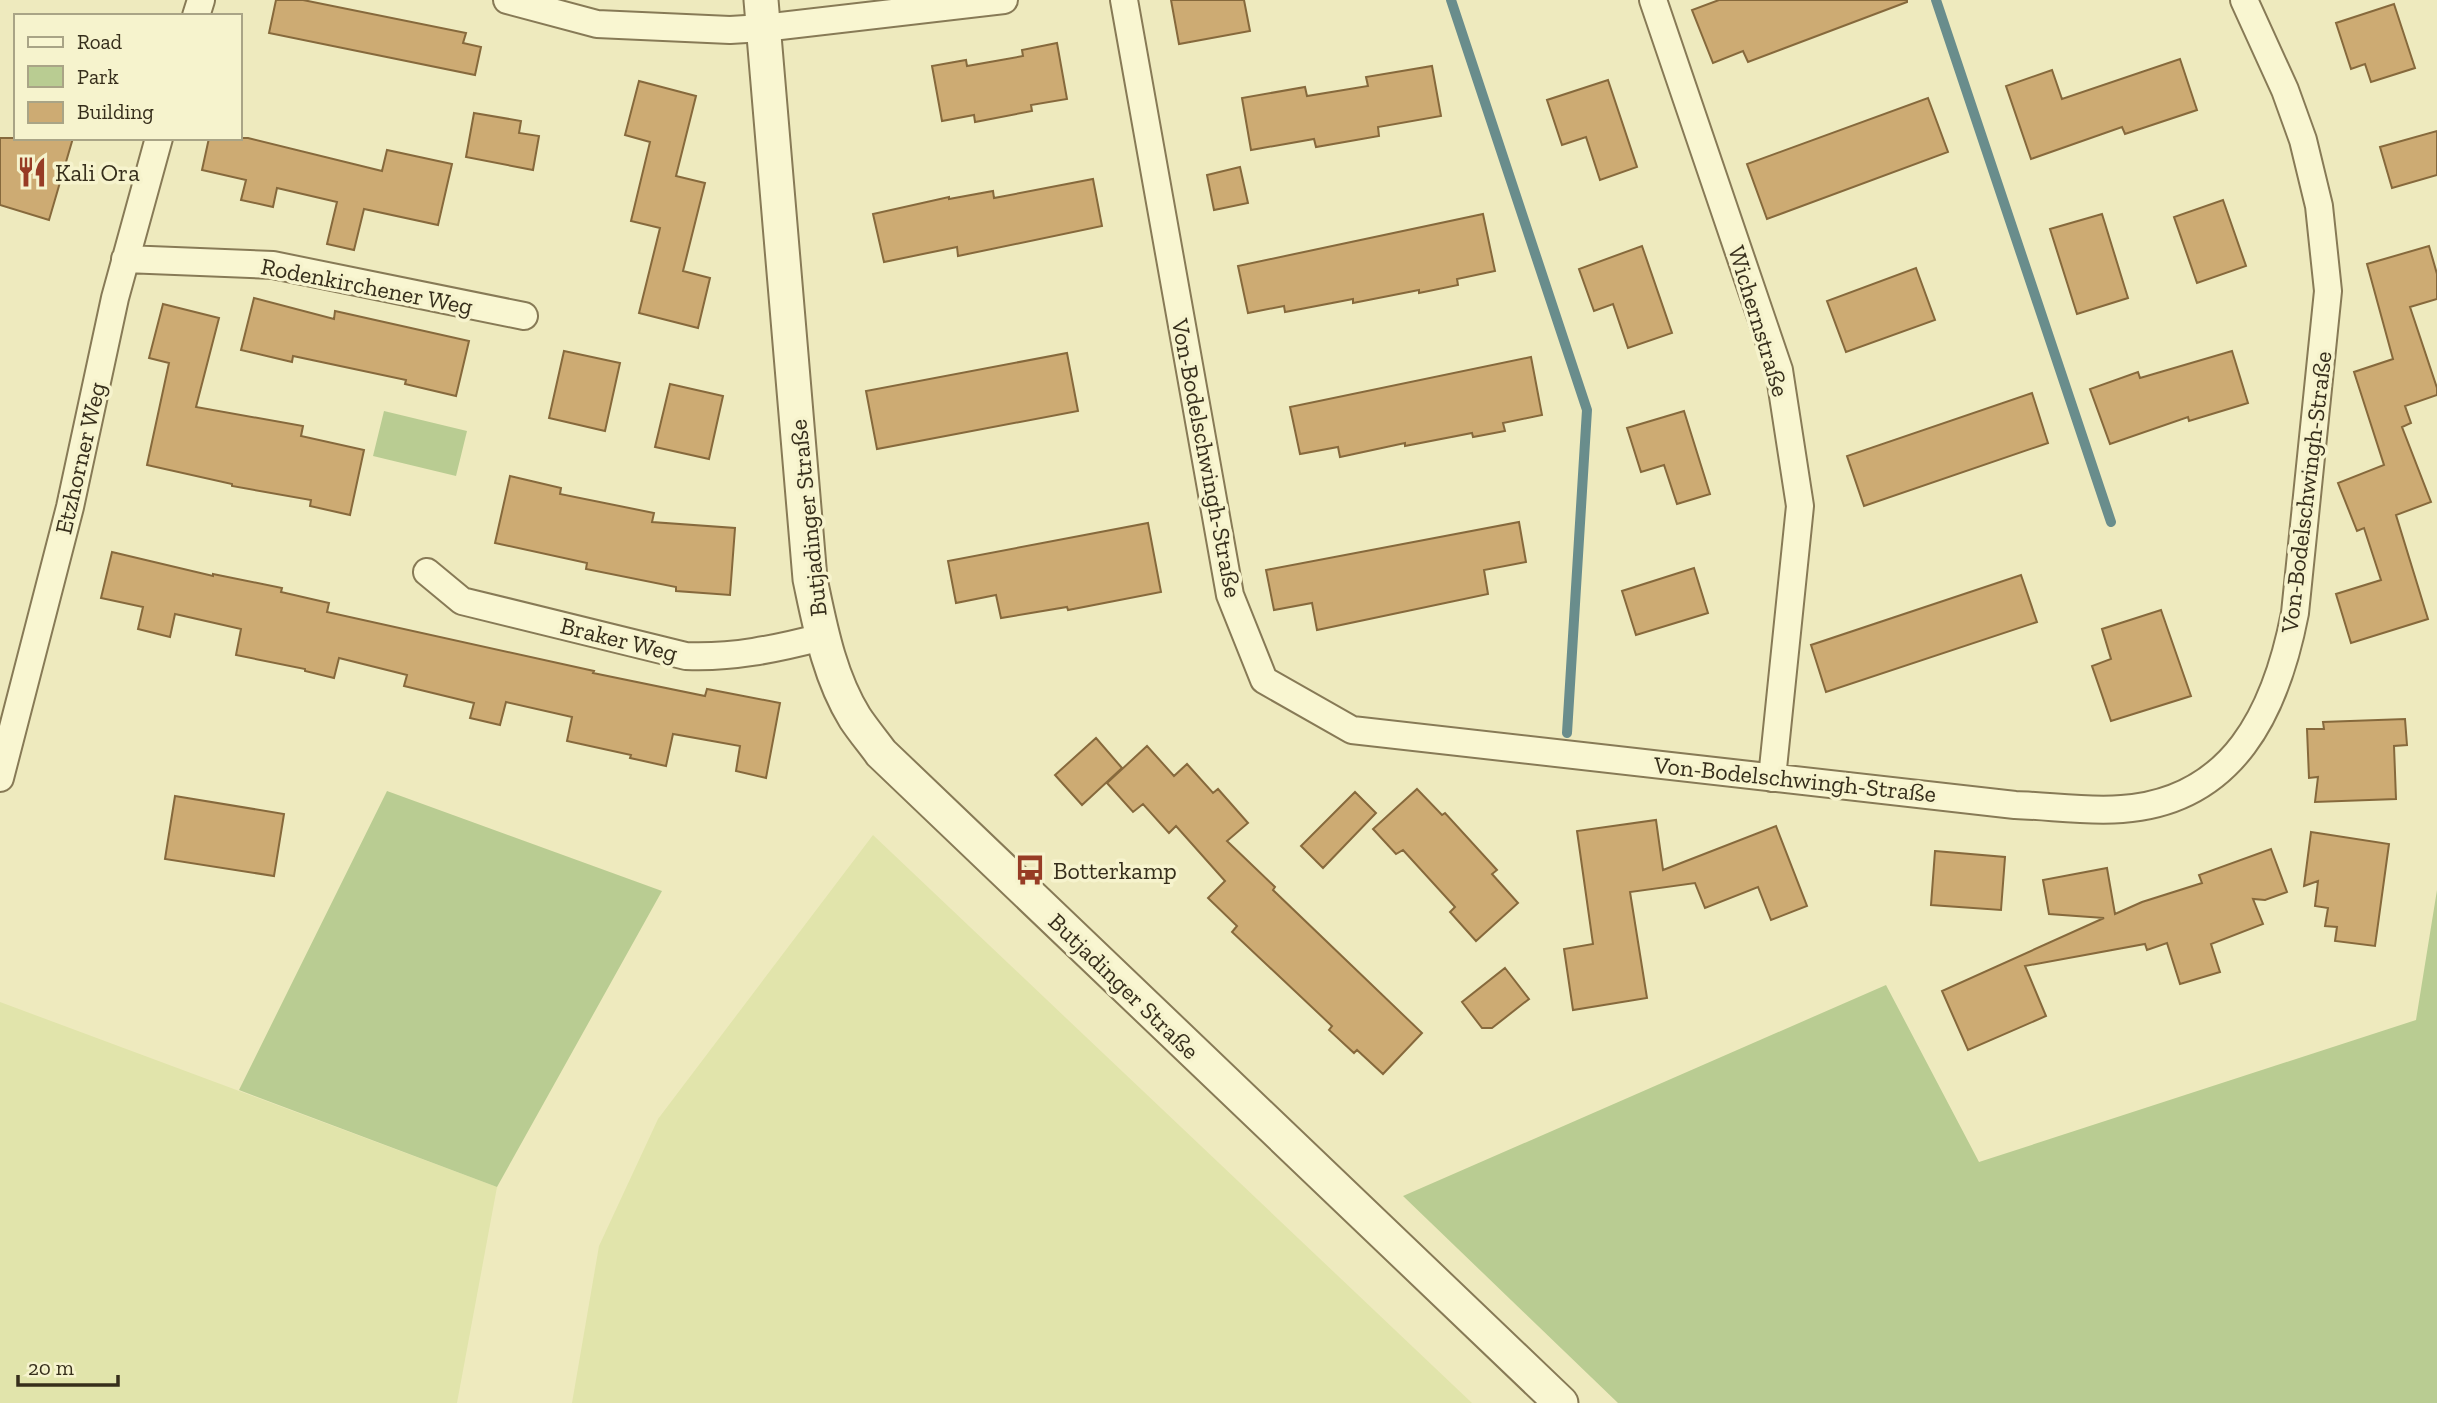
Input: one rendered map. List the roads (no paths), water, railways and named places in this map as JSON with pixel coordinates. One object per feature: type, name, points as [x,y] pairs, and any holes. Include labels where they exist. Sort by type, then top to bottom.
[{"type":"street","points":[[507,0],[597,24],[730,30],[762,14],[1004,0]]},
{"type":"street","name":"Von-Bodelschwingh-Straße","points":[[1124,0],[1230,596],[1264,680],[1352,730],[2015,805],[2129,809],[2166,802],[2202,786],[2235,756],[2260,722],[2274,693],[2295,613],[2328,291],[2319,206],[2303,140],[2280,80],[2244,0]]},
{"type":"street","name":"Wichernstraße","points":[[1653,0],[1779,370],[1800,506],[1772,778]]},
{"type":"street","name":"Butjadinger Straße","points":[[762,14],[810,579],[822,637],[837,682],[855,718],[881,753],[1561,1403]]},
{"type":"street","name":"Etzhorner Weg","points":[[0,778],[70,507],[125,259],[158,140]]},
{"type":"street","name":"Rodenkirchener Weg","points":[[125,259],[273,265],[524,316]]},
{"type":"street","name":"Braker Weg","points":[[427,572],[462,601],[685,656],[719,657],[743,654],[822,637]]},
{"type":"waterway","points":[[1451,0],[1587,410],[1567,733]]},
{"type":"waterway","points":[[1936,0],[2111,522]]},
{"type":"place","name":"Kali Ora","points":[[32,172]]},
{"type":"place","name":"Botterkamp","points":[[1030,870]]}]
